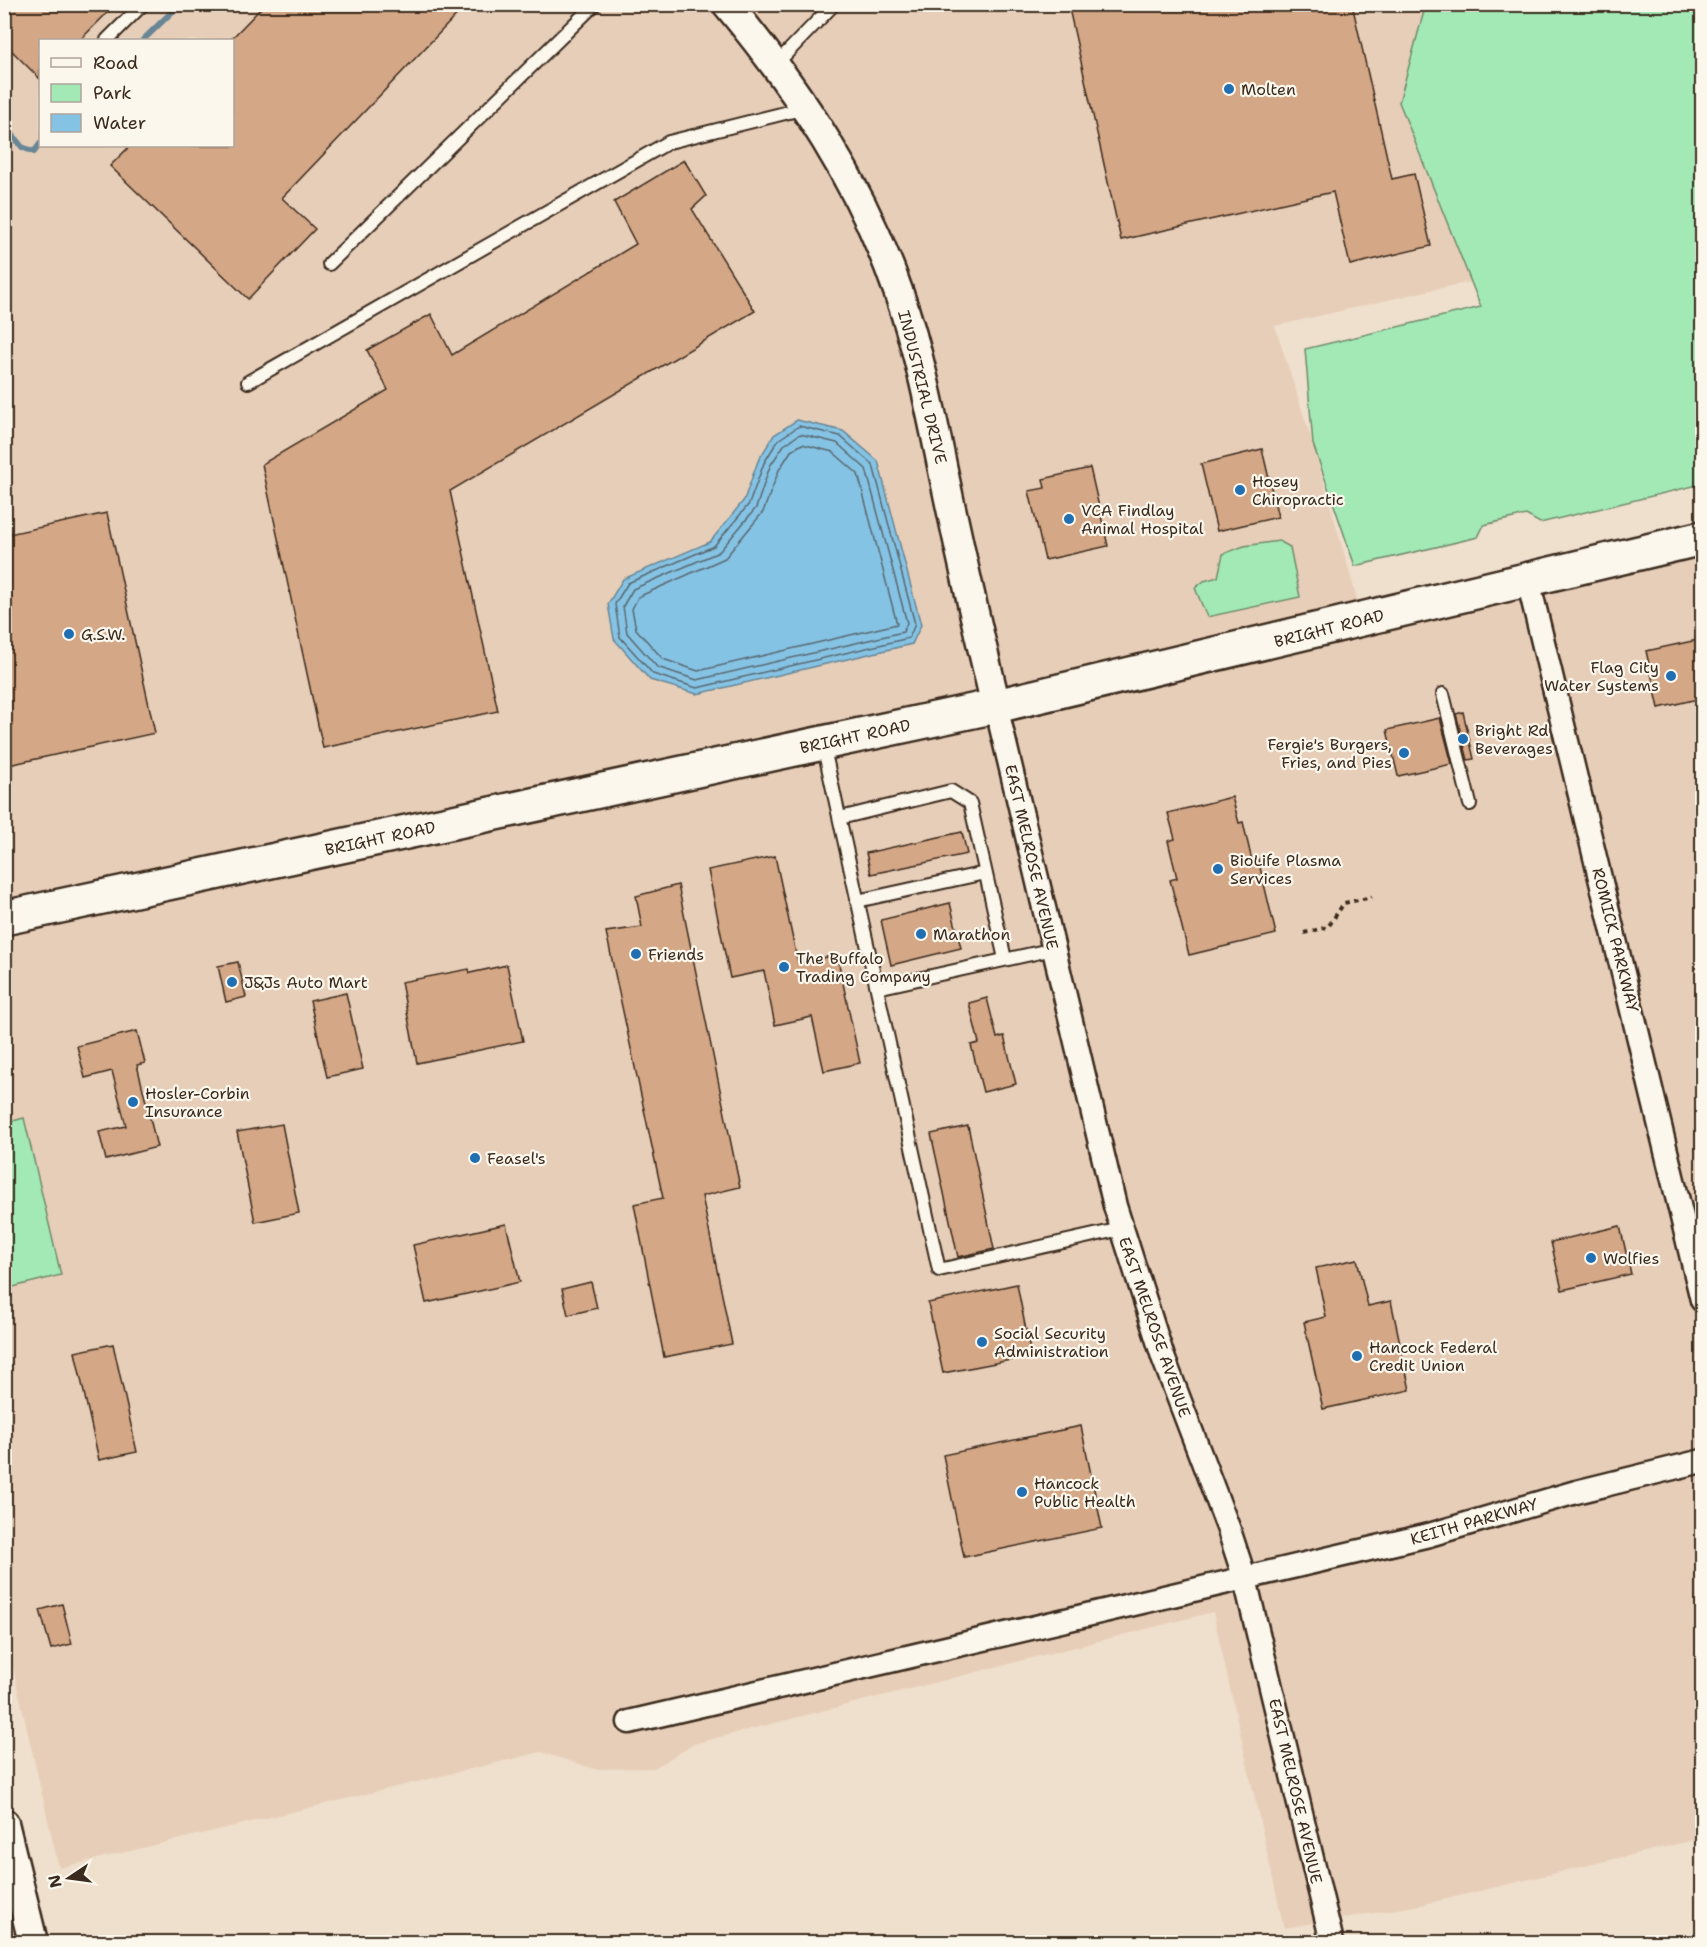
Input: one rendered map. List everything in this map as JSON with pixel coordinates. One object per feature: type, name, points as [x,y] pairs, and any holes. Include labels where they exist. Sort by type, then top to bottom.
[{"type":"main road","name":"BRIGHT ROAD","points":[[4,918],[996,706],[1702,538]]},
{"type":"street","name":"INDUSTRIAL DRIVE","points":[[727,4],[776,64],[841,165],[862,206],[894,280],[912,334],[996,706]]},
{"type":"street","name":"ROMICK PARKWAY","points":[[1528,580],[1702,1300]]},
{"type":"street","name":"EAST MELROSE AVENUE","points":[[996,706],[1121,1229],[1163,1357],[1245,1578],[1332,1942]]},
{"type":"street","name":"KEITH PARKWAY","points":[[629,1722],[1429,1535],[1576,1492],[1702,1461]]},
{"type":"street","points":[[4,1823],[33,1942]]},
{"type":"lane","points":[[109,39],[143,4]]},
{"type":"lane","points":[[329,264],[595,4]]},
{"type":"lane","points":[[776,64],[834,4]]},
{"type":"lane","points":[[248,382],[669,142],[806,108]]},
{"type":"lane","points":[[1443,694],[1470,804]]},
{"type":"lane","points":[[823,743],[939,1270],[1121,1229]]},
{"type":"lane","points":[[840,818],[951,791],[970,802],[1005,960]]},
{"type":"lane","points":[[857,901],[985,873]]},
{"type":"lane","points":[[877,988],[1053,949]]},
{"type":"path","points":[[1304,933],[1328,927],[1344,903],[1372,897]]},
{"type":"shaded area","points":[[4,5],[1702,5],[1702,238],[1435,289],[1275,326],[1313,444],[1363,620],[1702,538],[1702,1838],[1421,1905],[1284,1928],[1213,1612],[696,1743],[654,1768],[595,1769],[541,1752],[59,1868],[4,1629]]},
{"type":"green space","points":[[1426,4],[1702,5],[1702,484],[1540,523],[1526,515],[1484,525],[1478,537],[1355,566],[1313,444],[1305,349],[1481,307],[1399,102]]},
{"type":"green space","points":[[1279,541],[1290,547],[1300,597],[1207,617],[1195,588],[1204,581],[1218,577],[1223,554],[1244,546]]},
{"type":"green space","points":[[24,1118],[61,1275],[5,1289],[5,1123]]},
{"type":"water","points":[[797,420],[843,431],[878,461],[921,625],[912,644],[697,694],[650,680],[614,639],[608,604],[623,579],[710,542],[744,500],[758,461],[774,435]]},
{"type":"building","points":[[4,4],[116,4],[81,39],[39,39],[39,78],[4,43]]},
{"type":"building","points":[[265,4],[467,4],[282,198],[315,229],[248,299],[110,166],[129,147],[234,147],[234,39],[232,38]]},
{"type":"building","name":"Molten","points":[[1068,4],[1352,4],[1392,179],[1414,174],[1431,246],[1350,265],[1333,192],[1121,240]]},
{"type":"building","points":[[684,160],[706,196],[692,209],[755,311],[450,491],[498,711],[323,748],[262,464],[388,390],[367,350],[431,314],[452,355],[636,244],[614,202]]},
{"type":"building","name":"Hosey Chiropractic","points":[[1262,449],[1278,517],[1217,531],[1201,464]]},
{"type":"building","name":"VCA Findlay Animal Hospital","points":[[1090,468],[1108,546],[1045,560],[1029,491],[1045,488],[1043,479]]},
{"type":"building","name":"G.S.W.","points":[[107,513],[155,733],[4,766],[4,535]]},
{"type":"building","points":[[1702,639],[1702,698],[1659,708],[1646,651]]},
{"type":"building","points":[[1463,712],[1474,759],[1468,760],[1456,714]]},
{"type":"building","points":[[1440,718],[1452,764],[1398,776],[1387,730]]},
{"type":"building","name":"BioLife Plasma Services","points":[[1232,797],[1239,823],[1243,822],[1252,861],[1258,859],[1276,934],[1189,955],[1170,880],[1177,878],[1168,841],[1175,839],[1168,813]]},
{"type":"building","points":[[962,832],[967,854],[871,874],[866,853]]},
{"type":"building","name":"The Buffalo Trading Company","points":[[775,856],[798,963],[837,955],[860,1063],[824,1071],[812,1017],[775,1025],[764,971],[730,978],[708,870]]},
{"type":"building","points":[[678,885],[740,1187],[702,1196],[732,1344],[664,1357],[634,1204],[663,1198],[606,932],[642,927],[636,896]]},
{"type":"building","name":"Marathon","points":[[950,903],[961,948],[891,965],[881,920]]},
{"type":"building","name":"J&Js Auto Mart","points":[[238,962],[246,997],[226,1002],[218,966]]},
{"type":"building","points":[[507,965],[523,1041],[417,1063],[401,982],[469,969],[470,973]]},
{"type":"building","points":[[346,993],[363,1069],[327,1077],[310,1001]]},
{"type":"building","points":[[987,998],[997,1038],[1004,1036],[1016,1084],[983,1092],[971,1045],[979,1043],[969,1003]]},
{"type":"building","name":"Hosler-Corbin Insurance","points":[[137,1031],[145,1063],[137,1065],[157,1147],[106,1160],[99,1132],[126,1126],[112,1071],[85,1078],[77,1046]]},
{"type":"building","points":[[282,1124],[299,1213],[255,1222],[237,1132]]},
{"type":"building","points":[[968,1126],[994,1249],[958,1257],[931,1134]]},
{"type":"building","points":[[506,1224],[520,1282],[426,1303],[413,1245]]},
{"type":"building","name":"Wolfies","points":[[1620,1226],[1631,1274],[1562,1290],[1551,1242]]},
{"type":"building","name":"Hancock Federal Credit Union","points":[[1357,1259],[1368,1306],[1391,1301],[1410,1390],[1323,1409],[1304,1322],[1326,1317],[1316,1268]]},
{"type":"building","points":[[591,1282],[597,1308],[568,1315],[562,1289]]},
{"type":"building","name":"Social Security Administration","points":[[1017,1284],[1031,1356],[943,1373],[928,1303]]},
{"type":"building","points":[[113,1344],[137,1452],[99,1460],[75,1352]]},
{"type":"building","name":"Hancock Public Health","points":[[1081,1426],[1102,1528],[964,1557],[943,1455]]},
{"type":"building","points":[[62,1604],[72,1644],[51,1649],[40,1610]]},
{"type":"waterway","points":[[144,39],[180,4]]},
{"type":"waterway","points":[[4,124],[22,147],[34,152],[39,145]]},
{"type":"place","name":"Molten","points":[[1229,89]]},
{"type":"place","name":"Hosey Chiropractic","points":[[1240,490]]},
{"type":"place","name":"VCA Findlay Animal Hospital","points":[[1069,519]]},
{"type":"place","name":"G.S.W.","points":[[69,634]]},
{"type":"place","name":"Flag City Water Systems","points":[[1671,676]]},
{"type":"place","name":"Bright Rd Beverages","points":[[1463,739]]},
{"type":"place","name":"Fergie's Burgers, Fries, and Pies","points":[[1404,753]]},
{"type":"place","name":"BioLife Plasma Services","points":[[1218,869]]},
{"type":"place","name":"Marathon","points":[[921,934]]},
{"type":"place","name":"Friends","points":[[636,954]]},
{"type":"place","name":"The Buffalo Trading Company","points":[[784,967]]},
{"type":"place","name":"J&Js Auto Mart","points":[[232,982]]},
{"type":"place","name":"Hosler-Corbin Insurance","points":[[133,1102]]},
{"type":"place","name":"Feasel's","points":[[475,1158]]},
{"type":"place","name":"Wolfies","points":[[1591,1258]]},
{"type":"place","name":"Social Security Administration","points":[[982,1342]]},
{"type":"place","name":"Hancock Federal Credit Union","points":[[1357,1356]]},
{"type":"place","name":"Hancock Public Health","points":[[1022,1492]]}]
